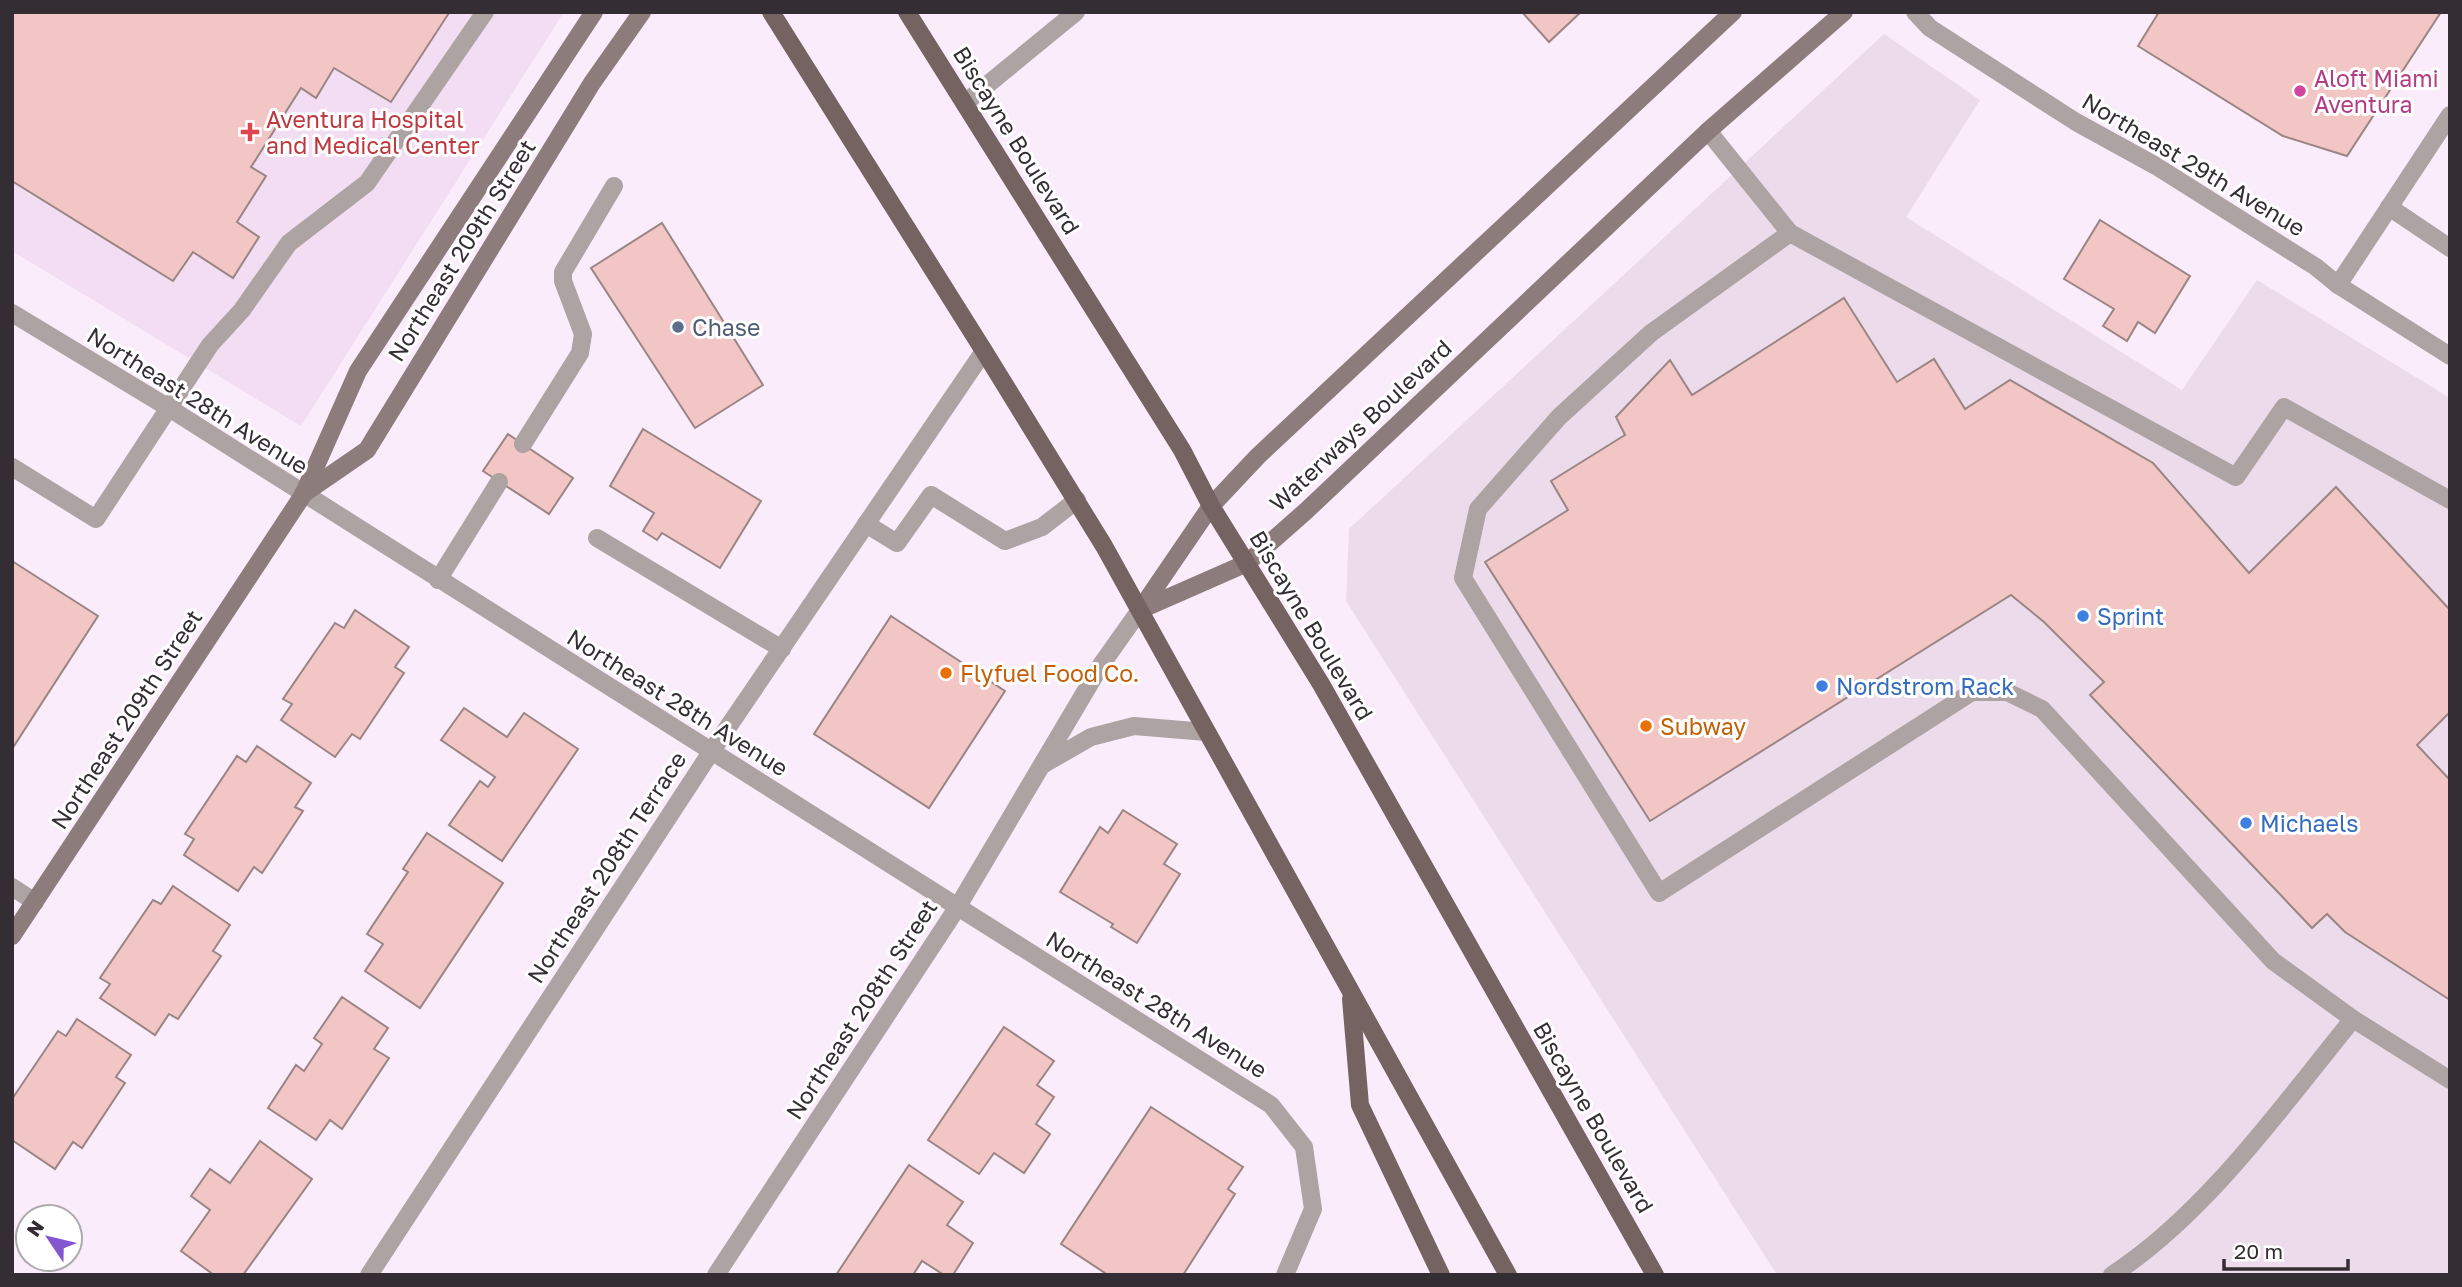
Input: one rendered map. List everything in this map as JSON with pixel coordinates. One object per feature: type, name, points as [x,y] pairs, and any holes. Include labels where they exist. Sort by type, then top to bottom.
[{"type":"main road","points":[[771,12],[1077,500],[1508,1275]]},
{"type":"main road","name":"Biscayne Boulevard","points":[[907,12],[1182,450],[1212,506],[1321,684],[1655,1275]]},
{"type":"main road","points":[[1350,992],[1360,1105],[1441,1275]]},
{"type":"street","points":[[12,467],[96,519],[209,345],[242,310],[289,243],[367,183],[485,12]]},
{"type":"street","name":"Northeast 209th Street","points":[[12,936],[303,495],[358,371],[594,12]]},
{"type":"street","name":"Northeast 209th Street","points":[[303,495],[367,450],[592,83],[642,12]]},
{"type":"street","points":[[965,103],[1076,12]]},
{"type":"street","name":"Waterways Boulevard","points":[[1140,610],[1212,506],[1258,456],[1733,12]]},
{"type":"street","name":"Waterways Boulevard","points":[[1140,610],[1247,563],[1306,511],[1708,131],[1844,12]]},
{"type":"street","name":"Northeast 29th Avenue","points":[[1915,12],[1930,28],[1964,50],[2076,122],[2202,194],[2450,356]]},
{"type":"street","points":[[2338,285],[2450,115]]},
{"type":"street","points":[[1708,131],[1790,233],[2236,477],[2284,407],[2450,500]]},
{"type":"street","points":[[523,444],[580,353],[583,334],[563,281],[563,272],[614,186]]},
{"type":"street","points":[[2389,207],[2450,248]]},
{"type":"street","points":[[1790,233],[1651,333],[1559,417],[1478,509],[1463,578],[1660,893],[1972,692],[2007,692],[2042,709],[2273,961],[2353,1019],[2450,1080]]},
{"type":"street","name":"Northeast 28th Avenue","points":[[12,313],[169,408],[1271,1105],[1304,1147],[1313,1209],[1285,1275]]},
{"type":"street","name":"Northeast 208th Terrace","points":[[369,1275],[711,752],[985,351]]},
{"type":"street","points":[[438,580],[499,482]]},
{"type":"street","points":[[866,524],[897,543],[931,495],[1005,541],[1042,527],[1077,500]]},
{"type":"street","points":[[597,538],[782,649]]},
{"type":"street","name":"Northeast 208th Street","points":[[716,1275],[957,908],[1101,665],[1140,610]]},
{"type":"street","name":"Northeast 208th Street","points":[[1041,766],[1091,737],[1133,726],[1206,732]]},
{"type":"street","points":[[12,887],[35,902]]},
{"type":"street","points":[[2112,1275],[2135,1268],[2207,1195],[2353,1019]]},
{"type":"shaded area","name":"Aventura Hospital and Medical Center","points":[[12,12],[564,12],[301,426],[12,251]]},
{"type":"shaded area","points":[[1884,34],[1980,100],[1906,217],[2182,390],[2257,280],[2450,398],[2450,1275],[1777,1275],[1346,601],[1349,529]]},
{"type":"building","points":[[12,12],[449,13],[391,102],[334,68],[316,98],[301,88],[251,167],[266,176],[237,222],[259,237],[233,278],[193,252],[173,281],[12,181]]},
{"type":"building","points":[[1522,12],[1581,12],[1549,42]]},
{"type":"building","name":"Aloft Miami Aventura","points":[[2159,12],[2441,12],[2347,156],[2283,136],[2138,46]]},
{"type":"building","points":[[2100,220],[2190,276],[2155,333],[2138,322],[2127,341],[2103,326],[2114,309],[2064,279]]},
{"type":"building","name":"Chase","points":[[662,223],[763,385],[695,428],[591,268]]},
{"type":"building","points":[[1844,298],[1897,382],[1934,359],[1965,409],[2010,380],[2153,463],[2249,573],[2336,487],[2450,610],[2450,712],[2417,745],[2450,780],[2450,1000],[2345,932],[2327,914],[2312,928],[2090,695],[2104,682],[2044,622],[2011,595],[1650,821],[1485,562],[1568,510],[1551,481],[1625,435],[1616,417],[1670,360],[1692,395]]},
{"type":"building","points":[[643,429],[761,501],[720,568],[662,533],[657,540],[643,531],[654,513],[610,486]]},
{"type":"building","points":[[508,434],[573,478],[549,514],[483,471]]},
{"type":"building","points":[[12,561],[98,616],[12,749]]},
{"type":"building","points":[[355,610],[409,647],[395,667],[404,673],[360,739],[352,734],[335,757],[281,720],[292,704],[283,699],[335,623],[344,628]]},
{"type":"building","points":[[891,616],[1005,691],[929,808],[814,734]]},
{"type":"building","points":[[464,708],[507,737],[524,713],[578,749],[502,861],[449,825],[480,781],[488,787],[495,777],[441,740]]},
{"type":"building","points":[[257,746],[311,783],[295,807],[303,811],[262,873],[254,867],[238,891],[184,855],[194,839],[185,834],[237,756],[246,762]]},
{"type":"building","points":[[1123,810],[1177,844],[1164,864],[1180,874],[1137,943],[1111,927],[1113,924],[1060,892],[1100,827],[1108,833]]},
{"type":"building","points":[[427,833],[503,883],[420,1008],[365,971],[383,944],[367,934],[408,872],[403,869]]},
{"type":"building","points":[[173,886],[230,925],[213,951],[221,956],[178,1019],[169,1014],[155,1035],[100,998],[110,984],[100,978],[153,900],[161,904]]},
{"type":"building","points":[[342,997],[388,1028],[374,1049],[389,1058],[342,1129],[330,1120],[316,1140],[268,1108],[296,1065],[304,1071],[322,1044],[314,1038]]},
{"type":"building","points":[[77,1019],[131,1055],[116,1077],[125,1083],[82,1148],[73,1142],[55,1169],[12,1140],[12,1099],[58,1031],[66,1036]]},
{"type":"building","points":[[1004,1027],[1054,1061],[1037,1085],[1054,1097],[1036,1124],[1050,1134],[1024,1173],[994,1153],[979,1174],[928,1140]]},
{"type":"building","points":[[1151,1107],[1243,1167],[1228,1189],[1235,1194],[1183,1275],[1108,1275],[1061,1244]]},
{"type":"building","points":[[260,1141],[312,1179],[243,1275],[214,1275],[181,1251],[210,1210],[191,1196],[210,1169],[230,1183]]},
{"type":"building","points":[[909,1165],[963,1202],[947,1225],[973,1243],[953,1275],[944,1275],[922,1261],[913,1275],[836,1275]]},
{"type":"place","name":"Aloft Miami Aventura","points":[[2300,91]]},
{"type":"place","name":"Aventura Hospital and Medical Center","points":[[250,132]]},
{"type":"place","name":"Chase","points":[[678,327]]},
{"type":"place","name":"Sprint","points":[[2083,616]]},
{"type":"place","name":"Flyfuel Food Co.","points":[[946,673]]},
{"type":"place","name":"Nordstrom Rack","points":[[1822,686]]},
{"type":"place","name":"Subway","points":[[1646,726]]},
{"type":"place","name":"Michaels","points":[[2246,823]]}]
